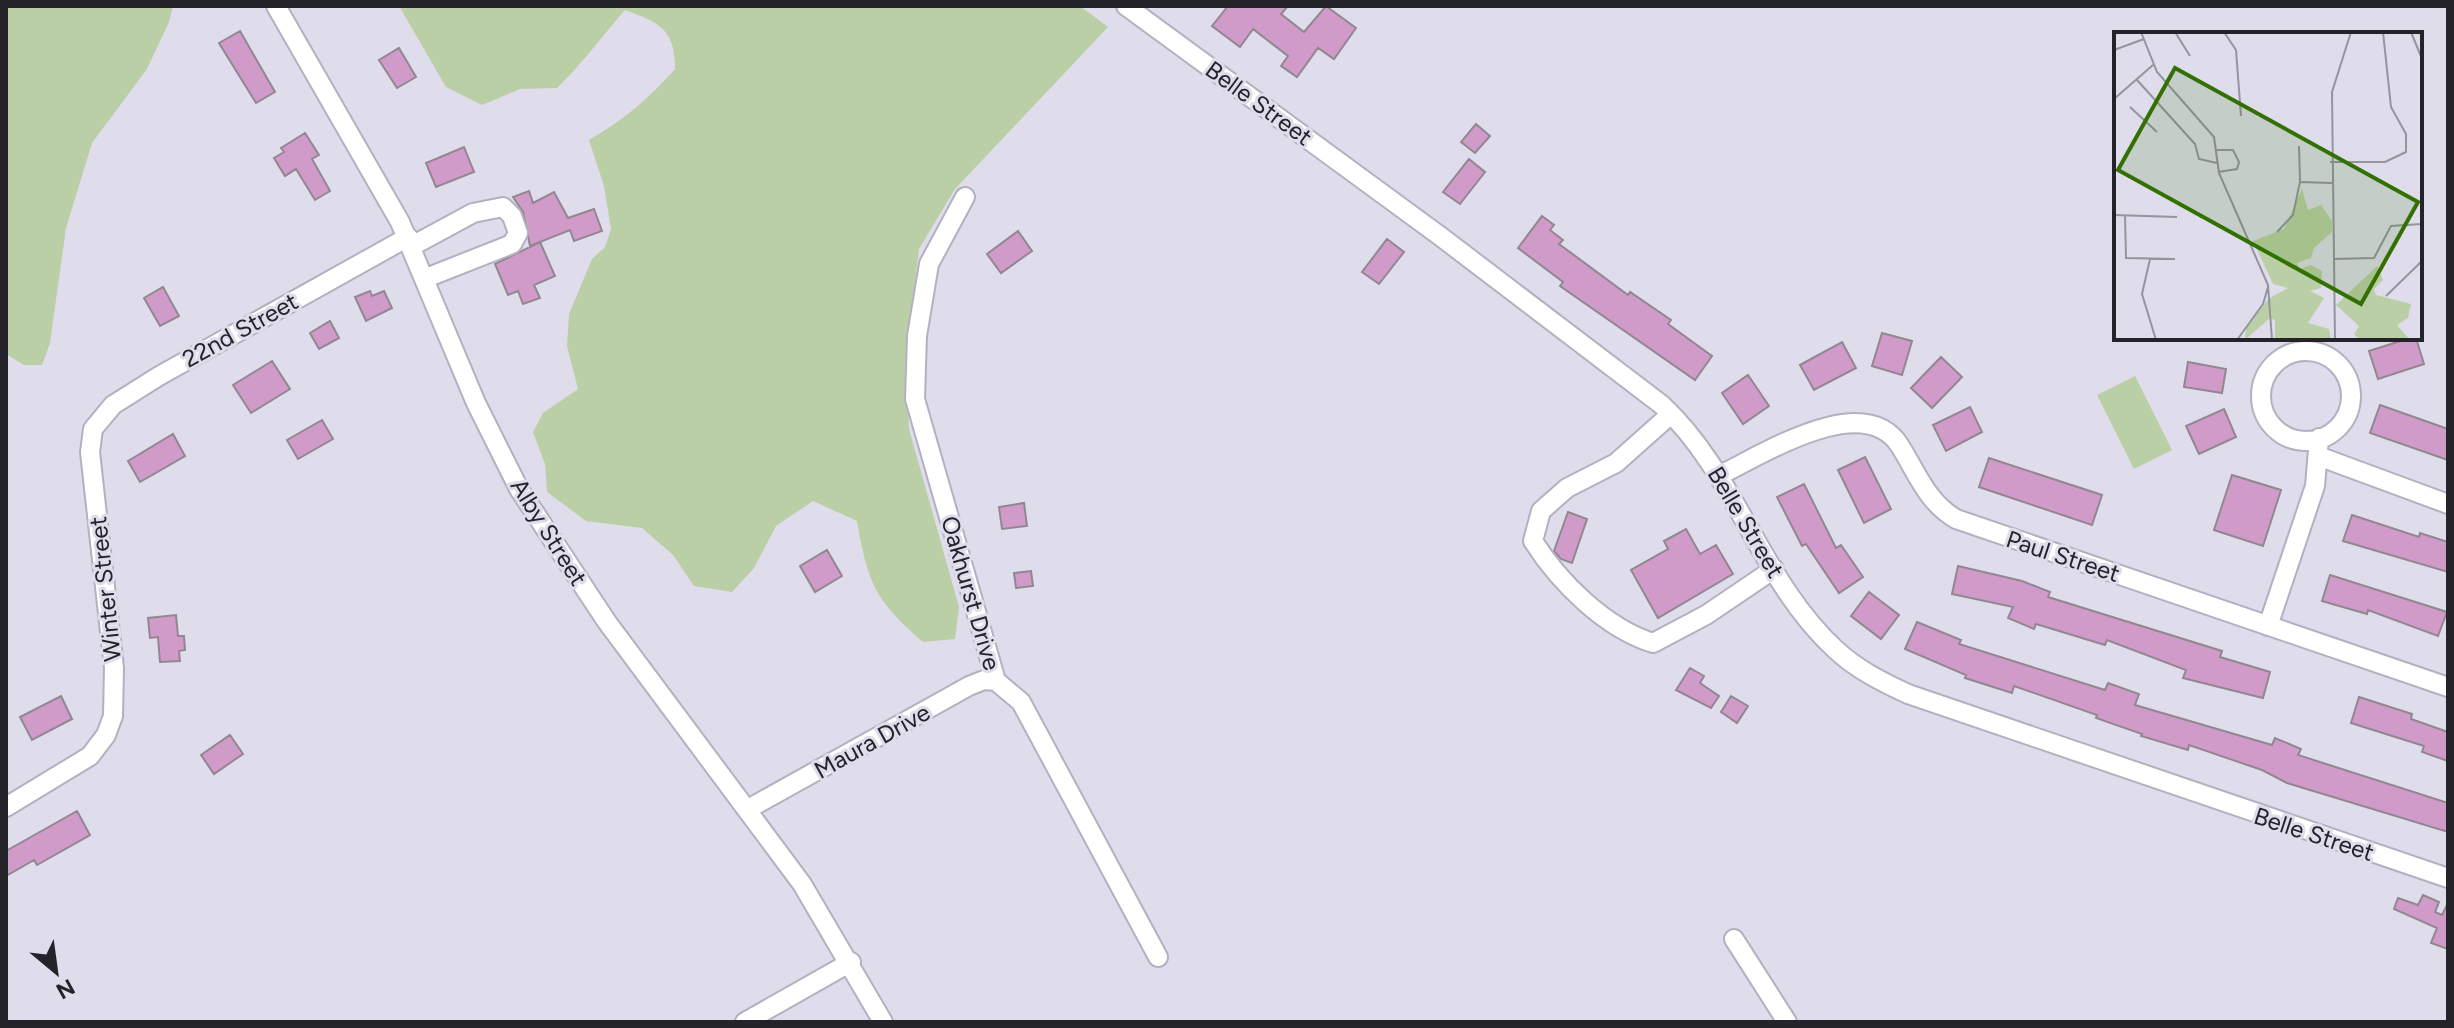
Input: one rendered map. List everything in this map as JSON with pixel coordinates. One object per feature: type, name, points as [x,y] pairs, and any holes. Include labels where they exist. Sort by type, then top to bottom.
[{"type":"street","name":"Alby Street","points":[[276,6],[410,242],[476,403],[519,489],[607,622],[802,884],[851,962],[883,1022]]},
{"type":"street","name":"Belle Street","points":[[1126,6],[1440,236],[1671,414],[1720,475],[1774,569],[1817,630],[1835,649],[1878,680],[1908,694],[2448,878]]},
{"type":"street","name":"Oakhurst Drive","points":[[965,197],[929,264],[917,336],[915,399],[996,681],[1021,702],[1158,957]]},
{"type":"street","name":"22nd Street","points":[[90,442],[101,417],[148,383],[410,242],[473,213],[503,207],[512,216],[518,233],[512,244],[426,278]]},
{"type":"street","points":[[2268,626],[2315,486],[2319,447],[2346,416],[2350,387],[2336,362],[2323,354],[2293,352],[2269,369],[2262,383],[2264,412],[2282,434],[2319,447],[2448,504]]},
{"type":"street","points":[[1671,414],[1616,463],[1567,488],[1541,511],[1533,541],[1552,571],[1620,628],[1653,643],[1706,615],[1774,569]]},
{"type":"street","name":"Paul Street","points":[[1720,475],[1828,427],[1853,422],[1873,424],[1892,434],[1935,503],[1956,519],[2448,687]]},
{"type":"street","name":"Winter Street","points":[[6,807],[90,756],[106,735],[115,705],[114,668],[90,442]]},
{"type":"street","name":"Maura Drive","points":[[748,809],[969,686],[984,680],[996,681]]},
{"type":"street","points":[[1734,939],[1787,1022]]},
{"type":"street","points":[[745,1022],[851,962]]},
{"type":"green space","points":[[6,6],[173,6],[169,22],[147,69],[92,143],[66,228],[50,343],[42,365],[24,365],[6,354]]},
{"type":"green space","points":[[399,6],[1080,6],[1108,27],[955,189],[919,249],[906,356],[909,429],[959,607],[955,639],[923,642],[907,627],[876,589],[865,561],[857,521],[813,501],[776,526],[754,568],[732,592],[694,586],[673,555],[642,528],[586,521],[547,492],[545,464],[533,432],[543,413],[578,389],[567,346],[569,314],[592,259],[605,247],[611,229],[604,186],[589,140],[635,108],[675,69],[672,45],[663,29],[625,10],[557,88],[520,89],[482,105],[446,87]]},
{"type":"green space","points":[[2135,376],[2172,450],[2134,469],[2097,395]]},
{"type":"building","points":[[1228,6],[1288,6],[1281,14],[1304,32],[1326,6],[1356,28],[1334,59],[1318,48],[1297,77],[1281,66],[1288,56],[1253,29],[1240,47],[1212,26]]},
{"type":"building","points":[[240,31],[275,92],[256,103],[219,43]]},
{"type":"building","points":[[399,48],[416,77],[397,88],[379,60]]},
{"type":"building","points":[[1476,124],[1490,136],[1475,153],[1461,142]]},
{"type":"building","points":[[305,133],[319,155],[312,159],[330,191],[315,200],[296,169],[285,176],[274,158],[284,152],[281,148]]},
{"type":"building","points":[[464,147],[474,172],[436,187],[426,163]]},
{"type":"building","points":[[1469,159],[1485,172],[1460,204],[1443,192]]},
{"type":"building","points":[[529,191],[533,203],[554,192],[568,218],[594,209],[602,231],[574,241],[570,230],[530,246],[523,212],[513,197]]},
{"type":"building","points":[[1542,216],[1554,225],[1550,230],[1563,240],[1559,244],[1628,295],[1630,292],[1671,320],[1668,324],[1712,356],[1695,380],[1560,286],[1563,282],[1518,248]]},
{"type":"building","points":[[1018,231],[1032,251],[1001,273],[987,254]]},
{"type":"building","points":[[1387,239],[1404,252],[1379,284],[1362,272]]},
{"type":"building","points":[[540,242],[555,276],[534,285],[540,298],[523,304],[518,291],[508,295],[495,264]]},
{"type":"building","points":[[163,287],[179,316],[160,326],[144,298]]},
{"type":"building","points":[[370,291],[372,296],[384,291],[392,308],[366,321],[355,297]]},
{"type":"building","points":[[330,321],[339,338],[319,349],[310,333]]},
{"type":"building","points":[[1882,333],[1912,341],[1902,375],[1872,366]]},
{"type":"building","points":[[2404,340],[2417,340],[2424,364],[2378,379],[2369,351]]},
{"type":"building","points":[[1842,342],[1856,368],[1814,390],[1800,365]]},
{"type":"building","points":[[1941,357],[1962,377],[1932,408],[1911,388]]},
{"type":"building","points":[[272,361],[290,389],[251,413],[233,385]]},
{"type":"building","points":[[2188,362],[2226,369],[2222,393],[2184,387]]},
{"type":"building","points":[[1748,375],[1769,406],[1743,424],[1722,393]]},
{"type":"building","points":[[2380,405],[2448,429],[2448,460],[2370,433]]},
{"type":"building","points":[[1970,407],[1982,432],[1946,451],[1933,425]]},
{"type":"building","points":[[2224,409],[2236,437],[2199,454],[2186,426]]},
{"type":"building","points":[[322,420],[333,439],[298,459],[287,440]]},
{"type":"building","points":[[173,434],[185,456],[140,482],[128,461]]},
{"type":"building","points":[[1865,457],[1891,509],[1864,523],[1838,470]]},
{"type":"building","points":[[1989,458],[2102,495],[2092,525],[1979,487]]},
{"type":"building","points":[[2232,475],[2281,490],[2263,546],[2214,530]]},
{"type":"building","points":[[1804,484],[1836,548],[1841,545],[1863,577],[1839,593],[1806,544],[1802,546],[1777,497]]},
{"type":"building","points":[[1024,503],[1027,526],[1002,529],[999,507]]},
{"type":"building","points":[[1568,512],[1587,519],[1572,563],[1561,559],[1554,551]]},
{"type":"building","points":[[2352,515],[2419,537],[2420,533],[2448,542],[2448,572],[2343,541]]},
{"type":"building","points":[[1686,529],[1700,554],[1716,545],[1733,574],[1658,618],[1631,570],[1668,549],[1664,541]]},
{"type":"building","points":[[827,550],[842,576],[815,592],[800,566]]},
{"type":"building","points":[[1958,566],[2022,581],[2050,592],[2048,597],[2222,651],[2220,657],[2270,672],[2263,698],[2183,678],[2186,670],[2107,640],[2105,645],[2036,624],[2034,629],[2008,618],[2013,607],[1952,594]]},
{"type":"building","points":[[1031,571],[1033,586],[1016,588],[1014,573]]},
{"type":"building","points":[[2330,575],[2447,612],[2438,636],[2368,610],[2367,614],[2322,601]]},
{"type":"building","points":[[1869,592],[1899,615],[1881,639],[1851,616]]},
{"type":"building","points":[[176,615],[178,636],[184,636],[185,650],[179,651],[180,661],[160,662],[158,637],[150,638],[148,618]]},
{"type":"building","points":[[1917,622],[1961,640],[1959,644],[2105,690],[2108,683],[2139,694],[2135,705],[2272,745],[2275,738],[2301,749],[2298,755],[2448,803],[2448,832],[2287,783],[2262,770],[2189,745],[2188,750],[2141,736],[2096,718],[2097,715],[2014,686],[2012,693],[1965,678],[1966,675],[1905,649]]},
{"type":"building","points":[[1690,668],[1704,676],[1700,683],[1719,696],[1711,708],[1676,690]]},
{"type":"building","points":[[61,696],[72,719],[32,740],[20,717]]},
{"type":"building","points":[[1731,696],[1748,706],[1737,723],[1721,712]]},
{"type":"building","points":[[2359,697],[2412,714],[2411,719],[2448,732],[2448,761],[2422,752],[2424,746],[2351,723]]},
{"type":"building","points":[[230,735],[243,754],[214,774],[201,755]]},
{"type":"building","points":[[77,811],[90,835],[37,865],[34,860],[6,876],[6,851]]},
{"type":"building","points":[[2423,895],[2439,902],[2435,912],[2442,915],[2448,903],[2448,949],[2431,943],[2437,928],[2394,909],[2398,898],[2418,905]]}]
